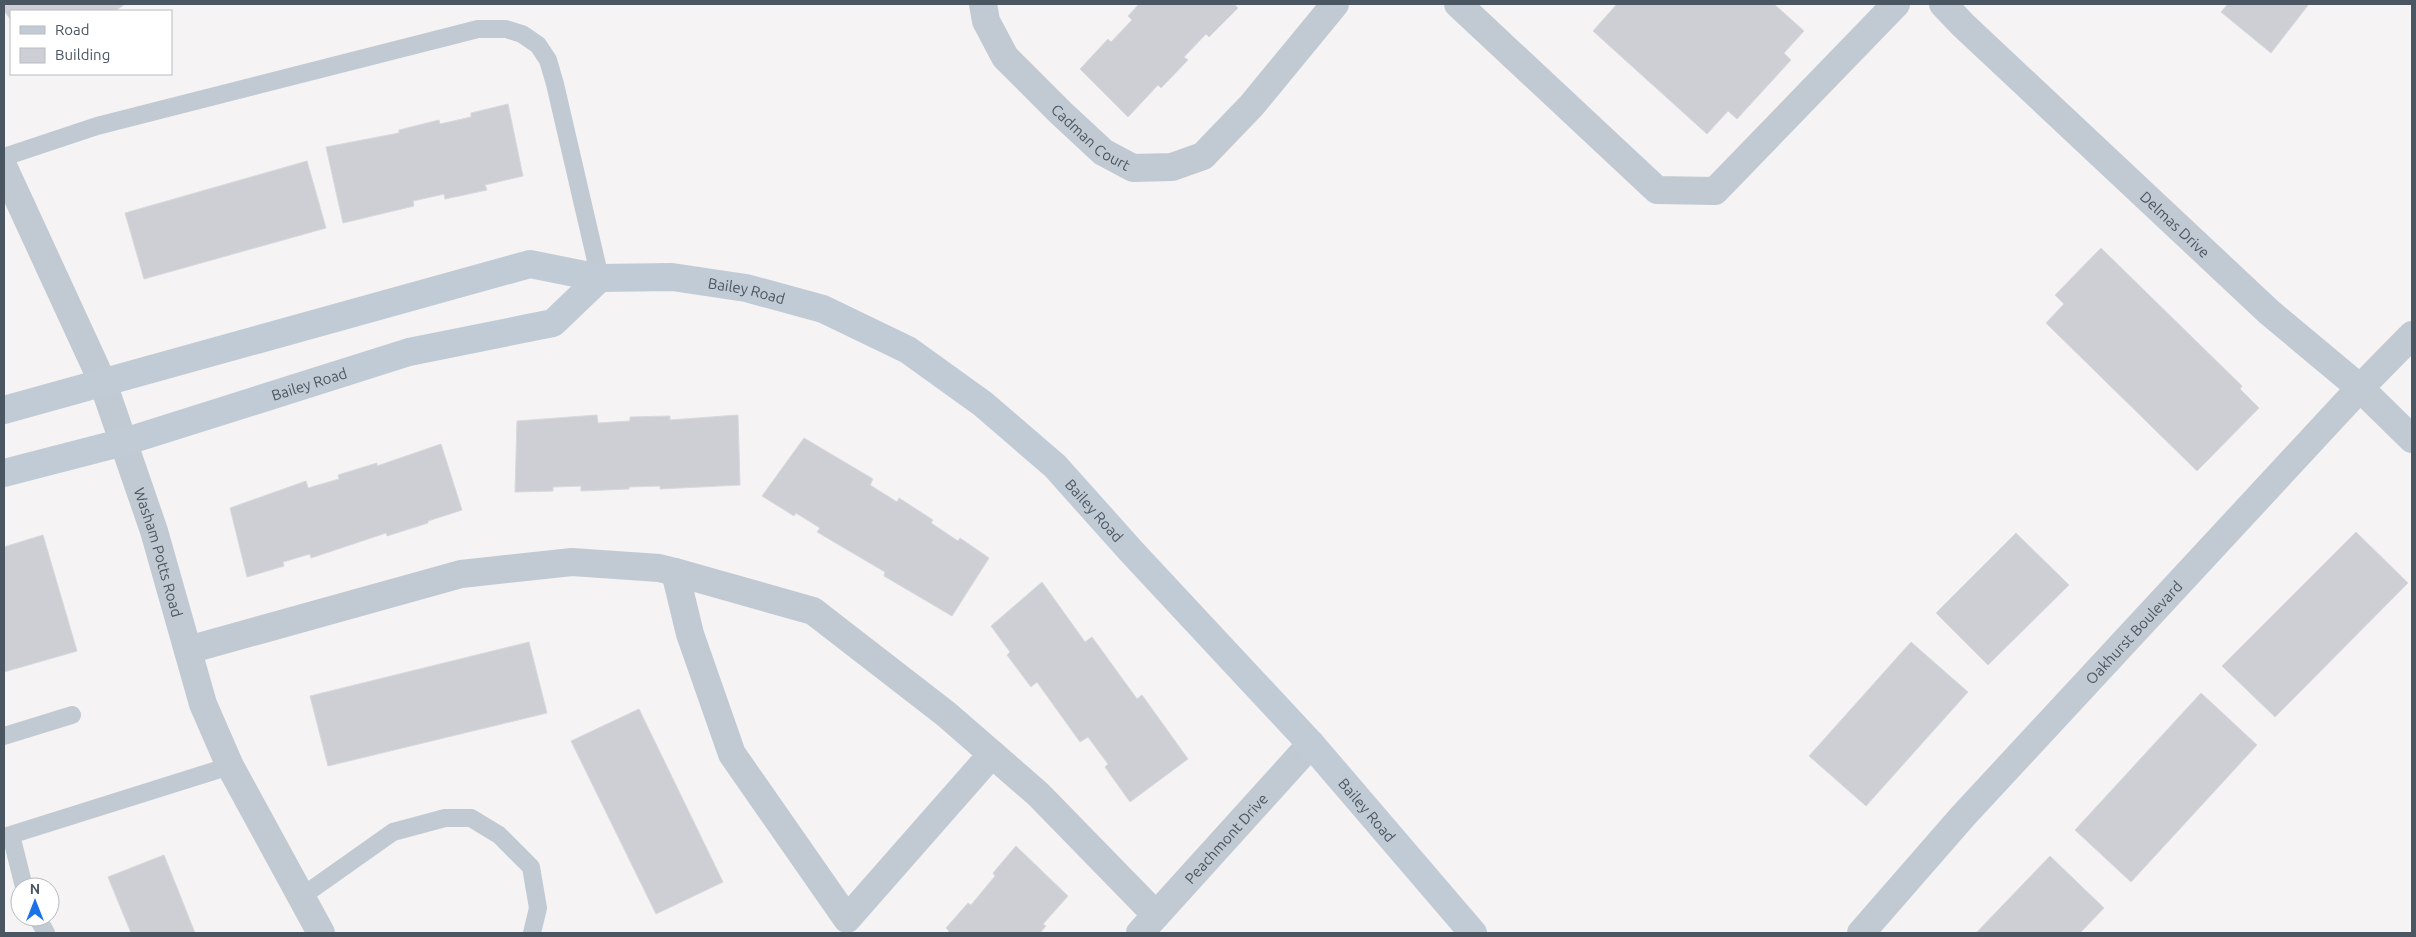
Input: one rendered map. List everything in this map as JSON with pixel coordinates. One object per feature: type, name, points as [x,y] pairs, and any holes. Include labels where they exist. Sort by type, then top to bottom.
[{"type":"street","name":"Cadman Court","points":[[983,4],[986,21],[1005,58],[1060,113],[1103,152],[1133,168],[1172,167],[1203,156],[1252,105],[1335,4]]},
{"type":"street","points":[[1458,4],[1657,190],[1715,191],[1896,4]]},
{"type":"street","name":"Delmas Drive","points":[[1942,4],[2269,312],[2360,388],[2412,439]]},
{"type":"street","name":"Washam Potts Road","points":[[4,168],[103,383],[154,531],[203,704],[230,766],[321,933]]},
{"type":"street","name":"Bailey Road","points":[[4,410],[530,264],[600,278],[672,276],[746,288],[823,309],[908,350],[983,404],[1055,466],[1130,551],[1311,744],[1473,933]]},
{"type":"street","name":"Bailey Road","points":[[4,473],[124,442],[409,352],[553,323],[600,278]]},
{"type":"street","name":"Oakhurst Boulevard","points":[[1861,933],[1963,816],[2360,388],[2412,335]]},
{"type":"street","points":[[188,650],[461,574],[572,562],[659,568],[813,611],[946,714],[1038,794],[1148,924]]},
{"type":"street","points":[[674,572],[690,634],[732,754],[841,926],[992,754]]},
{"type":"street","name":"Peachmont Drive","points":[[1148,924],[1311,744]]},
{"type":"lane","points":[[4,157],[97,126],[374,55],[478,29],[506,29],[522,34],[538,45],[548,60],[556,84],[600,278]]},
{"type":"lane","points":[[4,736],[72,715]]},
{"type":"lane","points":[[21,877],[7,836],[230,766]]},
{"type":"lane","points":[[301,896],[393,832],[445,818],[471,818],[499,834],[531,867],[538,908],[532,933]]},
{"type":"building","points":[[4,4],[125,4],[116,10],[10,10],[10,19],[4,11]]},
{"type":"building","points":[[1139,4],[1234,4],[1238,8],[1209,37],[1206,34],[1184,57],[1188,60],[1161,88],[1158,85],[1128,117],[1080,69],[1108,39],[1111,42],[1132,20],[1128,16]]},
{"type":"building","points":[[1617,4],[1774,4],[1804,31],[1784,53],[1791,60],[1737,119],[1728,111],[1707,134],[1593,31]]},
{"type":"building","points":[[2228,4],[2309,4],[2271,53],[2221,12]]},
{"type":"building","points":[[508,104],[523,176],[485,185],[487,190],[445,199],[444,194],[413,201],[414,206],[343,223],[326,147],[399,133],[399,130],[439,120],[440,124],[471,117],[471,113]]},
{"type":"building","points":[[307,161],[326,228],[144,279],[125,213]]},
{"type":"building","points":[[2101,248],[2242,386],[2240,389],[2259,408],[2197,471],[2046,323],[2064,304],[2055,295]]},
{"type":"building","points":[[597,415],[598,423],[630,421],[630,417],[670,416],[670,420],[738,415],[740,485],[660,489],[660,486],[629,487],[629,489],[581,491],[581,486],[553,487],[553,491],[515,492],[517,421]]},
{"type":"building","points":[[804,438],[873,479],[870,485],[897,502],[899,498],[933,520],[931,523],[958,541],[960,538],[989,558],[952,616],[884,576],[885,572],[817,532],[820,528],[796,513],[794,516],[762,496]]},
{"type":"building","points":[[441,444],[462,510],[387,536],[386,533],[311,558],[310,554],[283,562],[284,566],[247,577],[230,508],[306,481],[308,488],[339,479],[338,475],[377,463],[377,466]]},
{"type":"building","points":[[2356,532],[2408,583],[2275,717],[2222,666]]},
{"type":"building","points":[[2016,533],[2069,585],[1988,665],[1936,613]]},
{"type":"building","points":[[43,535],[77,651],[4,672],[4,547]]},
{"type":"building","points":[[1042,582],[1085,642],[1092,637],[1137,699],[1142,695],[1188,759],[1130,802],[1105,767],[1108,764],[1088,737],[1080,742],[1037,682],[1031,687],[1007,655],[1010,652],[991,626]]},
{"type":"building","points":[[529,642],[547,713],[328,766],[310,696]]},
{"type":"building","points":[[1911,642],[1968,692],[1866,806],[1809,756]]},
{"type":"building","points":[[2201,693],[2257,745],[2131,882],[2075,830]]},
{"type":"building","points":[[639,709],[723,882],[656,914],[571,741]]},
{"type":"building","points":[[1016,846],[1068,896],[1043,924],[1046,926],[1040,933],[947,933],[949,931],[946,928],[968,903],[971,905],[995,876],[993,873]]},
{"type":"building","points":[[164,855],[195,933],[131,933],[108,877]]},
{"type":"building","points":[[2050,856],[2104,908],[2080,933],[1976,933]]}]
